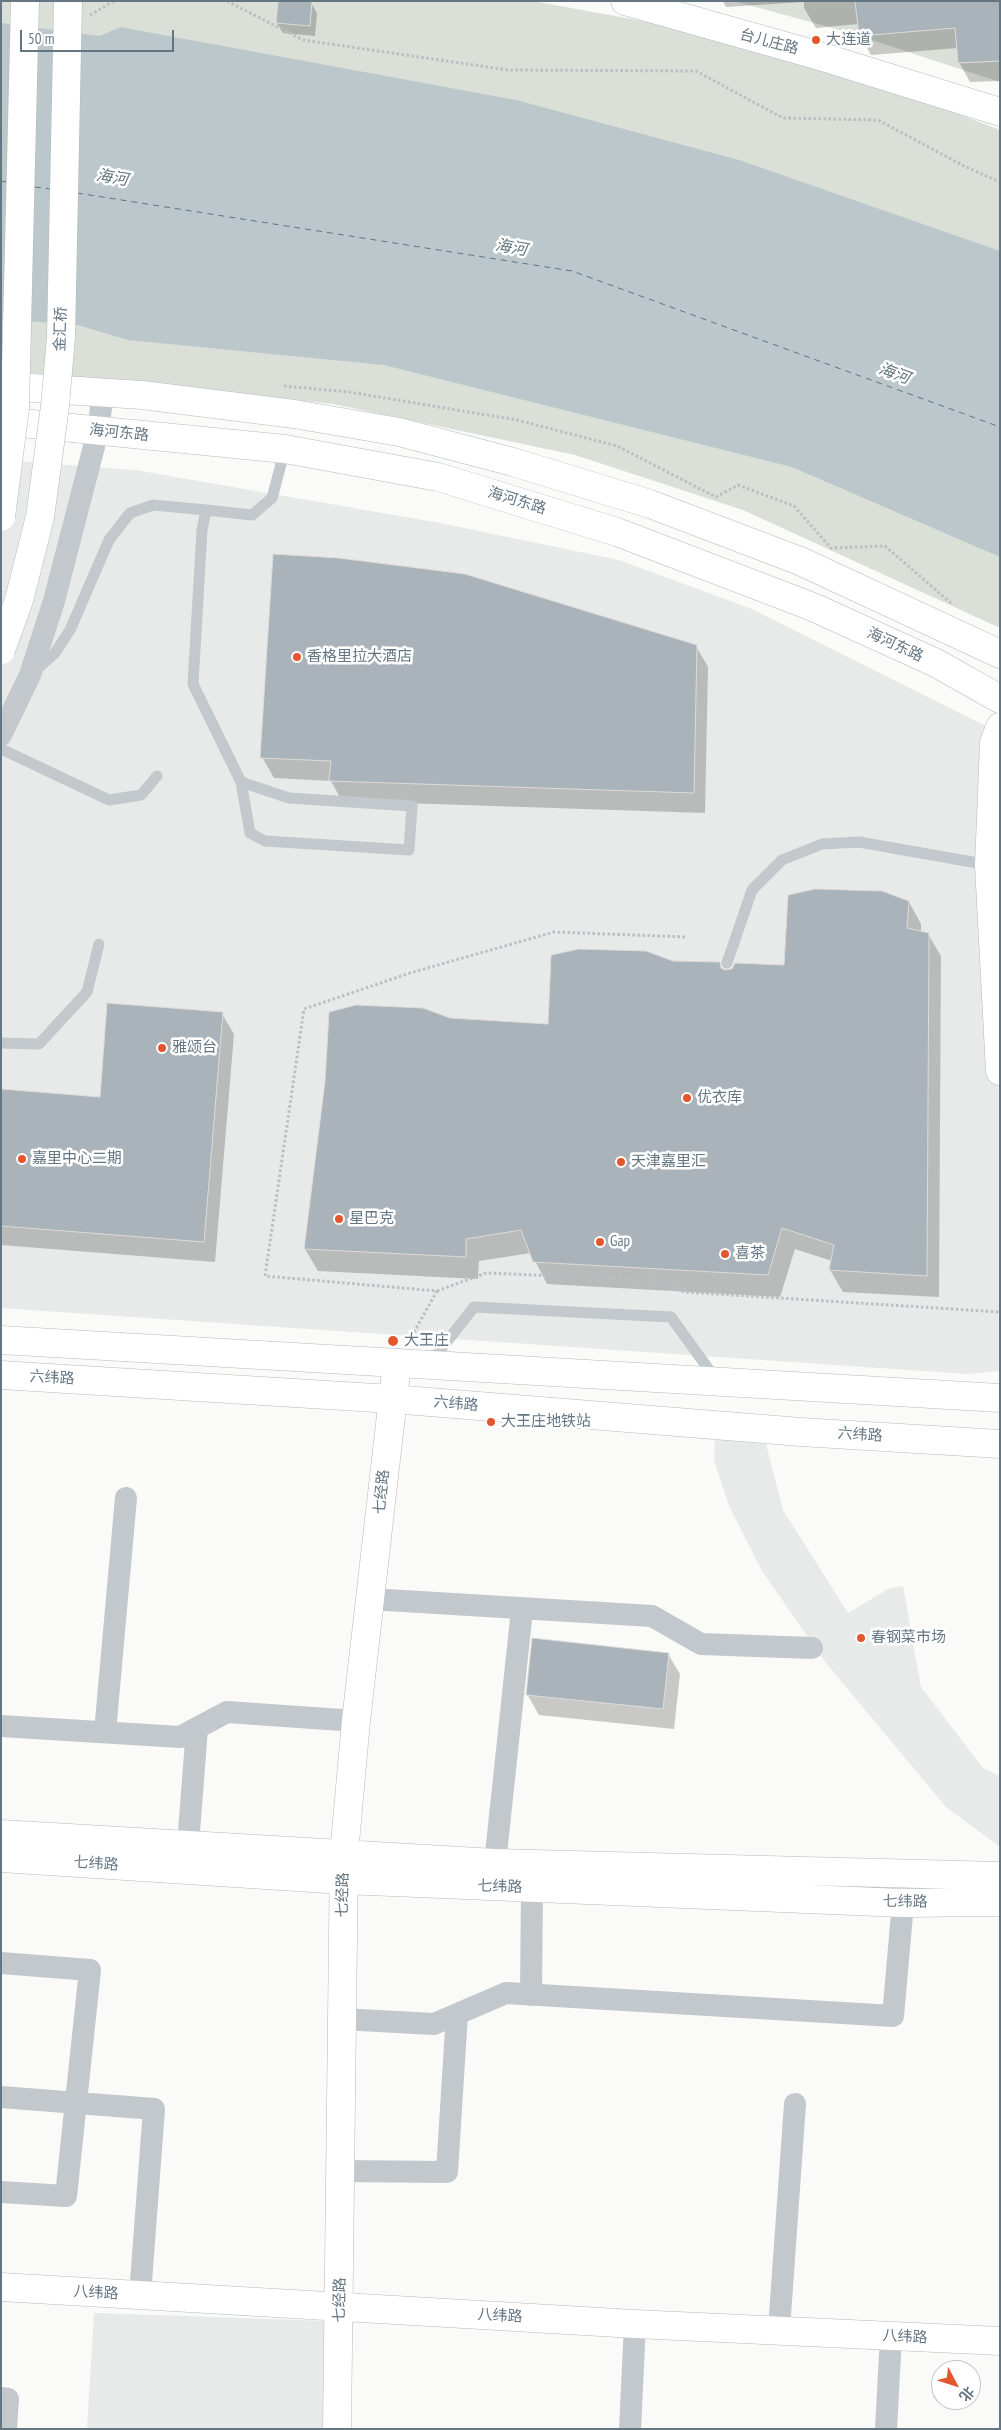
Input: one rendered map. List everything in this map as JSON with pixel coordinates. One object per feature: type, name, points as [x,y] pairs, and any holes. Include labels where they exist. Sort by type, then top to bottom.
[{"type":"main road","points":[[1,517],[15,408],[25,1]]},
{"type":"main road","name":"台儿庄路","points":[[625,1],[662,6],[1000,112]]},
{"type":"main road","name":"金汇桥","points":[[1,650],[19,600],[40,517],[56,406],[78,8]]},
{"type":"main road","points":[[1,386],[103,392],[303,415],[399,432],[513,462],[650,504],[800,561],[1000,654]]},
{"type":"main road","name":"海河东路","points":[[1,421],[285,449],[438,477],[617,532],[813,607],[936,664],[1000,699]]},
{"type":"main road","points":[[1000,727],[994,743],[989,865],[1000,1071]]},
{"type":"main road","points":[[1,1340],[716,1380],[1000,1398]]},
{"type":"main road","name":"七经路","points":[[337,2429],[344,1867],[356,1720],[397,1363]]},
{"type":"main road","name":"六纬路","points":[[1,1375],[392,1399],[801,1432],[1000,1444]]},
{"type":"main road","name":"七纬路","points":[[1,1834],[188,1845],[344,1867],[532,1888],[903,1903],[1000,1902]]},
{"type":"main road","name":"七纬路","points":[[1,1858],[344,1867],[495,1863],[1000,1876]]},
{"type":"main road","name":"八纬路","points":[[1,2287],[635,2324],[779,2329],[1000,2341]]},
{"type":"street","points":[[1,735],[30,675],[66,556],[98,431],[103,392]]},
{"type":"street","points":[[105,1732],[126,1498]]},
{"type":"street","points":[[370,1599],[522,1610],[652,1616],[701,1644],[812,1648]]},
{"type":"street","points":[[495,1863],[522,1610]]},
{"type":"street","points":[[1,1726],[180,1737],[226,1712],[356,1720]]},
{"type":"street","points":[[188,1845],[197,1728]]},
{"type":"street","points":[[531,1995],[532,1888]]},
{"type":"street","points":[[342,2019],[434,2024],[506,1994],[893,2016],[903,1903]]},
{"type":"street","points":[[1,1963],[90,1970],[66,2196],[1,2192]]},
{"type":"street","points":[[340,2171],[447,2172],[457,2014]]},
{"type":"street","points":[[1,2097],[154,2109],[140,2295]]},
{"type":"street","points":[[779,2329],[795,2104]]},
{"type":"street","points":[[630,2429],[635,2324]]},
{"type":"street","points":[[886,2429],[891,2336]]},
{"type":"street","points":[[1,2398],[8,2399],[6,2429]]},
{"type":"lane","points":[[30,675],[55,653],[70,630],[109,540],[130,513],[153,505],[252,515],[272,498],[285,449]]},
{"type":"lane","points":[[206,510],[202,530],[193,684],[241,782],[250,833],[265,841],[409,850],[412,806],[289,798],[241,782]]},
{"type":"lane","points":[[1,749],[109,800],[141,795],[157,776]]},
{"type":"lane","points":[[727,963],[752,890],[782,860],[822,844],[859,842],[989,865]]},
{"type":"lane","points":[[1,1043],[38,1044],[87,992],[98,944]]},
{"type":"lane","points":[[429,1365],[474,1307],[671,1317],[716,1380]]},
{"type":"path","points":[[78,8],[114,1]]},
{"type":"path","points":[[227,1],[303,40],[313,42],[508,70],[696,71],[783,118],[878,120],[964,166],[1000,182]]},
{"type":"path","points":[[688,937],[554,932],[410,974],[304,1009],[265,1276],[437,1291],[486,1272],[654,1280],[684,1292],[1000,1312]]},
{"type":"path","points":[[397,1363],[437,1291]]},
{"type":"shaded area","points":[[1,1],[533,1],[664,25],[893,89],[1000,130],[1000,628],[743,510],[575,455],[333,404],[1,370]]},
{"type":"shaded area","points":[[734,1],[1000,1],[1000,82],[847,32]]},
{"type":"shaded area","points":[[1,460],[135,470],[440,523],[619,560],[752,609],[1000,733],[1000,1371],[967,1374],[1,1308]]},
{"type":"shaded area","name":"春钢菜市场","points":[[715,1439],[766,1444],[783,1510],[848,1613],[890,1588],[903,1586],[921,1687],[983,1768],[1000,1776],[1000,1847],[946,1807],[826,1663],[762,1571],[729,1506],[714,1460]]},
{"type":"shaded area","points":[[94,2313],[331,2321],[325,2429],[87,2429]]},
{"type":"water","name":"海河","points":[[1,23],[100,36],[120,27],[516,100],[739,160],[1000,251],[1000,557],[792,467],[384,365],[128,340],[78,325],[1,319]]},
{"type":"building","points":[[278,1],[312,1],[310,26],[276,23]]},
{"type":"building","points":[[855,1],[1000,1],[1000,61],[958,63],[955,28],[859,36]]},
{"type":"building","points":[[273,554],[339,558],[465,574],[697,645],[694,793],[329,781],[331,761],[260,758]]},
{"type":"building","name":"天津嘉里汇","points":[[815,889],[882,891],[909,901],[907,928],[929,933],[927,1276],[829,1270],[834,1245],[782,1228],[768,1275],[533,1262],[521,1230],[466,1239],[466,1257],[304,1249],[325,1081],[329,1012],[356,1005],[423,1008],[450,1018],[548,1024],[551,955],[579,949],[646,951],[673,961],[720,962],[721,968],[725,970],[732,969],[735,963],[784,965],[788,895]]},
{"type":"building","points":[[107,1003],[223,1012],[204,1242],[1,1226],[1,1089],[100,1097]]},
{"type":"building","points":[[532,1638],[669,1653],[663,1709],[526,1695]]},
{"type":"ferry route","points":[[1,181],[6,182]]},
{"type":"ferry route","points":[[35,187],[51,189]]},
{"type":"ferry route","points":[[77,193],[572,271],[1000,427]]},
{"type":"place","name":"大连道","points":[[816,40]]},
{"type":"place","name":"香格里拉大酒店","points":[[297,657]]},
{"type":"place","name":"雅颂台","points":[[162,1048]]},
{"type":"place","name":"优衣库","points":[[687,1098]]},
{"type":"place","name":"嘉里中心二期","points":[[22,1159]]},
{"type":"place","name":"天津嘉里汇","points":[[621,1162]]},
{"type":"place","name":"星巴克","points":[[339,1219]]},
{"type":"place","name":"Gap","points":[[600,1242]]},
{"type":"place","name":"喜茶","points":[[725,1254]]},
{"type":"place","name":"大王庄","points":[[393,1341]]},
{"type":"place","name":"大王庄地铁站","points":[[491,1422]]},
{"type":"place","name":"春钢菜市场","points":[[861,1638]]}]
